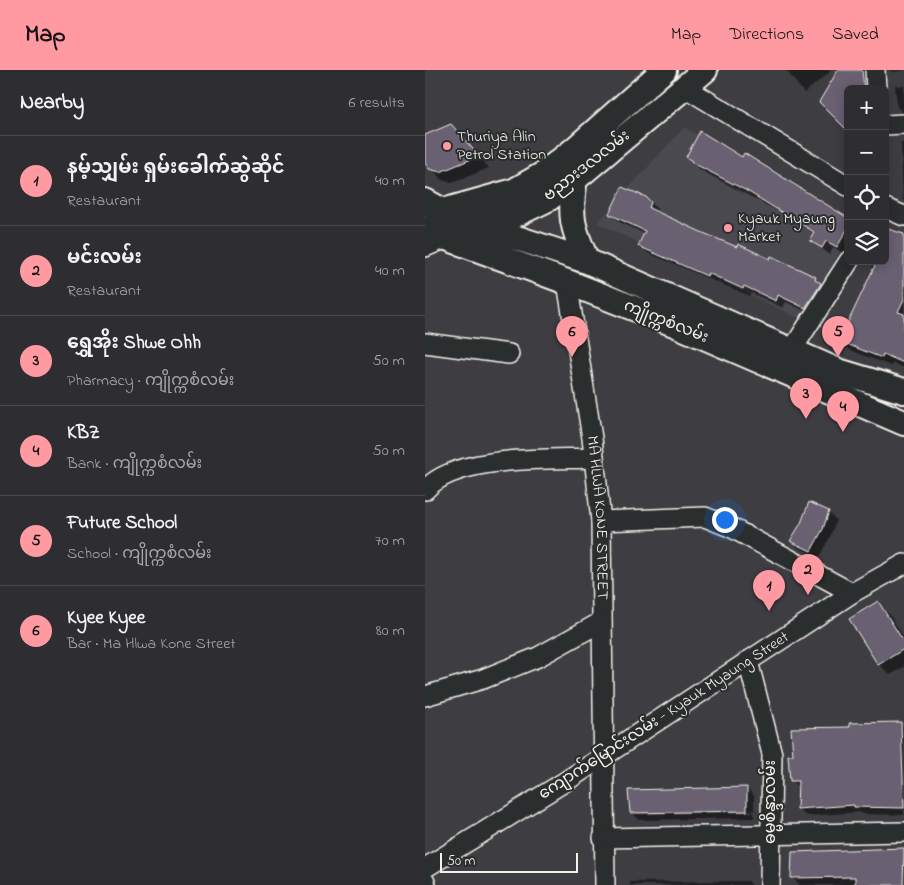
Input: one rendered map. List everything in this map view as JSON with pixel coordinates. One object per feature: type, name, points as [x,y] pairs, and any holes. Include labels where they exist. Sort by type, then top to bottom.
[{"type":"main road","name":"ဗညားဒလလမ်း","points":[[431,209],[514,191],[542,175],[575,149],[665,70]]},
{"type":"main road","name":"ဗညားဒလလမ်း","points":[[430,240],[480,226],[525,210],[547,199],[575,179],[705,70]]},
{"type":"main road","points":[[575,179],[571,206],[573,229],[587,261]]},
{"type":"main road","name":"ကျိုက္ကစံလမ်း","points":[[431,209],[587,261],[838,371],[904,392]]},
{"type":"main road","name":"ကျိုက္ကစံလမ်း","points":[[430,240],[567,282],[674,324],[904,423]]},
{"type":"street","points":[[875,70],[876,85]]},
{"type":"street","points":[[685,88],[844,184]]},
{"type":"street","points":[[889,125],[904,124]]},
{"type":"street","points":[[889,210],[904,216]]},
{"type":"street","points":[[791,350],[846,265]]},
{"type":"street","name":"MA HLWA KONE STREET","points":[[567,282],[594,458],[601,521],[605,885]]},
{"type":"street","points":[[425,343],[509,354]]},
{"type":"street","points":[[425,490],[431,483],[458,469],[499,462],[594,458]]},
{"type":"street","points":[[601,521],[705,517],[740,532],[852,593]]},
{"type":"street","name":"ကျောက်မြောင်းလမ်း - Kyauk Myaung Street","points":[[425,868],[604,755],[852,593],[904,564]]},
{"type":"street","points":[[425,696],[483,679],[538,657],[601,622]]},
{"type":"street","name":"ဓမ္မစိန္ဒာလမ်း","points":[[748,661],[772,754],[770,885]]},
{"type":"street","points":[[603,838],[771,833],[904,832]]},
{"type":"shaded area","name":"Kyauk Myaung Market","points":[[684,127],[844,221],[844,242],[807,322],[597,223]]},
{"type":"building","points":[[838,70],[862,70],[864,85],[844,85],[844,127],[819,102]]},
{"type":"building","name":"Thuriya Alin Petrol Station","points":[[451,124],[479,156],[440,172],[429,169],[425,163],[425,135]]},
{"type":"building","points":[[700,131],[742,157],[744,153],[844,216],[844,235],[837,247],[826,241],[822,248],[810,241],[814,232],[747,191],[691,162],[686,157]]},
{"type":"building","points":[[622,187],[646,197],[651,202],[649,208],[737,247],[738,244],[770,259],[771,256],[816,277],[815,280],[821,283],[805,308],[778,295],[776,301],[744,286],[743,289],[708,273],[707,276],[638,246],[645,231],[609,214]]},
{"type":"building","points":[[889,229],[904,234],[904,299],[898,312],[904,314],[904,363],[883,354],[882,358],[839,341],[875,265],[889,265]]},
{"type":"building","points":[[809,502],[829,511],[823,529],[811,551],[790,541],[801,523]]},
{"type":"building","points":[[878,601],[904,642],[904,649],[878,665],[849,619]]},
{"type":"building","points":[[901,722],[904,808],[854,807],[854,805],[797,809],[798,781],[790,781],[788,755],[793,755],[791,728],[850,727],[849,723]]},
{"type":"building","points":[[747,787],[747,811],[630,813],[628,790]]},
{"type":"building","points":[[904,848],[903,885],[855,885],[855,877],[791,878],[792,852]]},
{"type":"place","name":"Thuriya Alin Petrol Station","points":[[447,146]]},
{"type":"place","name":"Kyauk Myaung Market","points":[[728,228]]},
{"type":"place","name":"Kyee Kyee","points":[[572,357]]},
{"type":"place","name":"Future School","points":[[838,357]]},
{"type":"place","name":"ရွှေအိုး Shwe Ohh","points":[[806,419]]},
{"type":"place","name":"KBZ","points":[[843,432]]},
{"type":"place","name":"မင်းလမ်း","points":[[808,595]]},
{"type":"place","name":"နမ့်သျှမ်း ရှမ်းခေါက်ဆွဲဆိုင်","points":[[769,611]]}]
